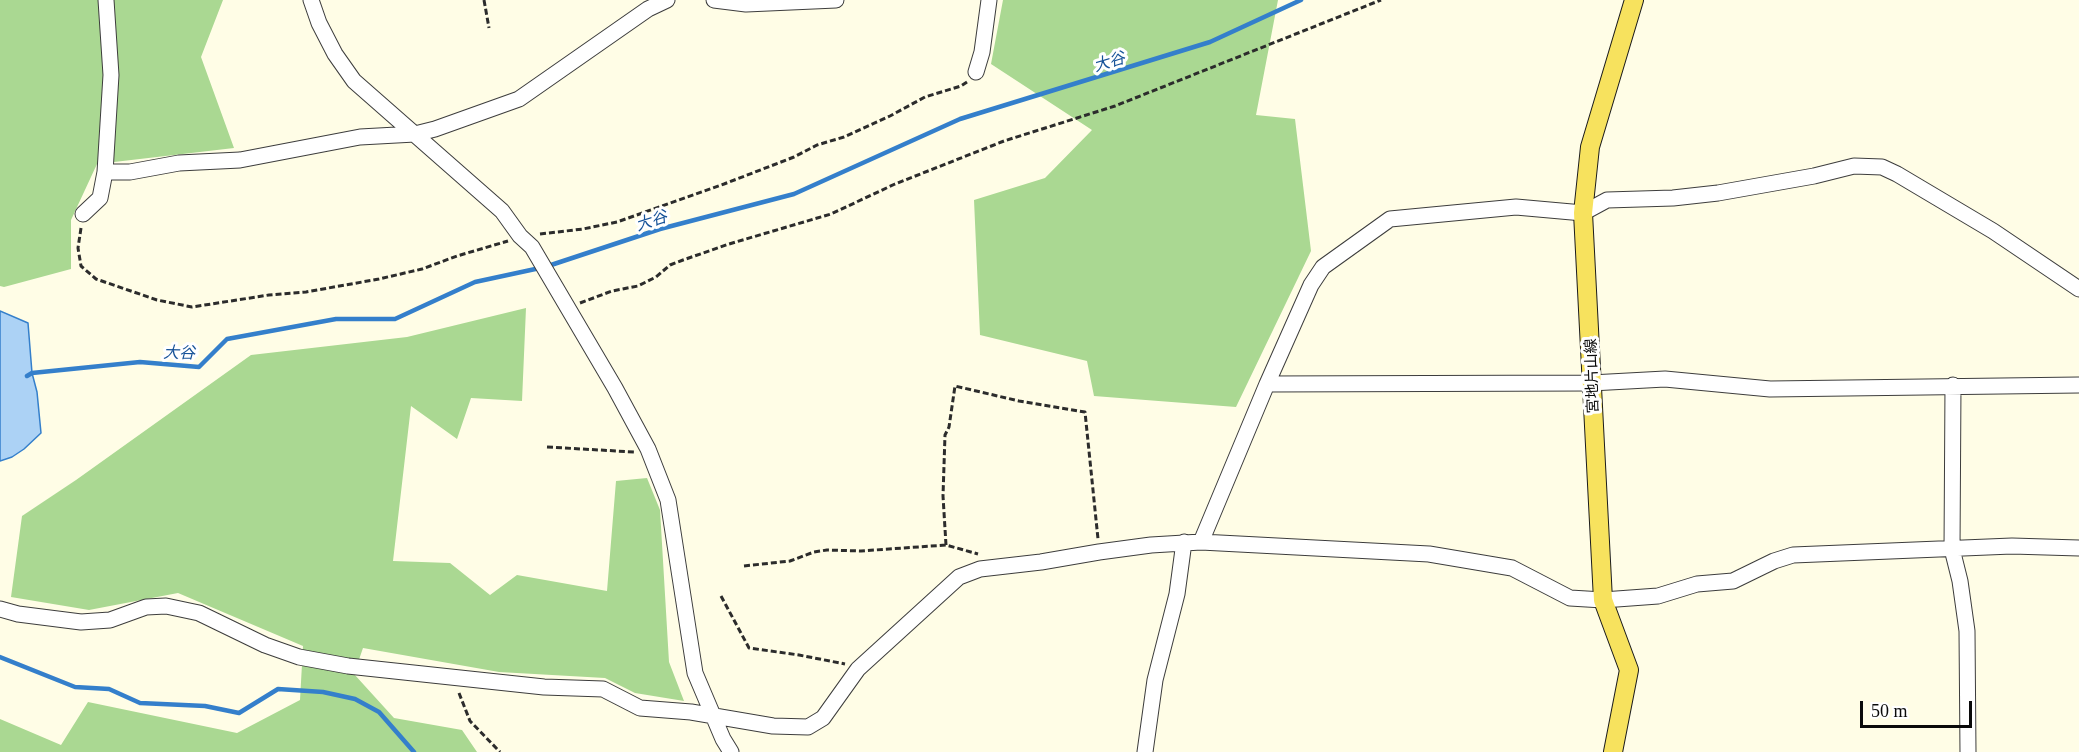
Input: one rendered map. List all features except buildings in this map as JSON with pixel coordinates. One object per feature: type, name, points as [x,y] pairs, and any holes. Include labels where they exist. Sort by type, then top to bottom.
[{"type":"main road","name":"宮地片山線","points":[[1613,752],[1629,670],[1604,600],[1583,213],[1590,147],[1634,0]]},
{"type":"street","points":[[83,214],[100,198],[105,172],[111,75],[106,0]]},
{"type":"street","points":[[311,0],[334,54],[354,81],[502,211],[520,236],[532,247],[615,388],[648,449],[668,500],[695,673],[731,752]]},
{"type":"street","points":[[105,172],[130,172],[179,163],[240,160],[360,137],[416,134],[519,99],[648,9],[667,0]]},
{"type":"street","points":[[714,0],[746,4],[836,0]]},
{"type":"street","points":[[976,72],[982,52],[989,0]]},
{"type":"street","points":[[1201,542],[1266,384],[1311,285],[1323,267],[1390,219],[1516,207],[1583,213],[1607,200],[1673,198],[1718,193],[1814,176],[1854,166],[1882,167],[1993,231],[2079,289]]},
{"type":"street","points":[[1266,384],[1591,383],[1665,379],[1770,389],[2079,385]]},
{"type":"street","points":[[1953,385],[1952,549],[1960,581],[1967,631],[1968,752]]},
{"type":"street","points":[[1145,752],[1155,680],[1177,594],[1184,542]]},
{"type":"street","points":[[0,609],[18,614],[81,622],[110,620],[146,607],[166,606],[199,613],[265,645],[299,657],[348,666],[544,687],[603,689],[640,708],[691,712],[714,718],[773,726],[807,727],[823,718],[858,669],[960,577],[980,569],[1099,552],[1201,542],[1429,554],[1512,568],[1570,598],[1604,600],[1658,596],[1697,584],[1733,581],[1792,555],[2013,546],[2079,548]]},
{"type":"path","points":[[484,0],[489,28]]},
{"type":"path","points":[[567,308],[612,291],[638,286],[656,277],[670,265],[850,207],[895,184],[1004,141],[1114,106],[1381,0]]},
{"type":"path","points":[[946,545],[943,496],[945,435],[950,427],[955,386],[1020,401],[1085,412],[1099,552]]},
{"type":"path","points":[[547,447],[605,449],[629,453],[648,449]]},
{"type":"path","points":[[744,566],[790,561],[814,552],[946,545],[972,551],[984,557],[993,567]]},
{"type":"path","points":[[722,596],[749,648],[799,655],[856,666],[858,669]]},
{"type":"path","points":[[453,677],[470,721],[500,752]]},
{"type":"green space","points":[[0,0],[223,0],[201,57],[234,148],[97,164],[71,220],[71,269],[4,287],[0,286]]},
{"type":"green space","points":[[1003,0],[1278,0],[1256,115],[1295,119],[1311,251],[1236,407],[1094,396],[1087,361],[980,335],[974,200],[1045,178],[1092,130],[991,64]]},
{"type":"green space","points":[[526,308],[522,401],[471,398],[457,439],[411,406],[393,561],[450,563],[490,595],[517,575],[607,591],[616,481],[647,478],[660,510],[669,662],[684,701],[635,693],[605,678],[499,672],[363,648],[354,674],[394,718],[462,730],[477,752],[0,752],[0,719],[61,745],[88,702],[237,733],[300,700],[303,646],[178,593],[89,610],[11,597],[22,516],[251,355],[407,337]]},
{"type":"water","points":[[0,311],[28,323],[32,373],[37,392],[41,433],[24,449],[0,461]]},
{"type":"waterway","name":"大谷","points":[[548,266],[660,229],[794,194],[960,119],[1210,42],[1301,0]]},
{"type":"waterway","name":"大谷","points":[[27,376],[32,373],[140,362],[199,367],[227,339],[336,319],[395,319],[475,282],[540,268]]},
{"type":"waterway","points":[[0,657],[75,687],[109,689],[140,703],[205,706],[239,713],[278,689],[323,692],[355,699],[379,712],[414,752]]}]
